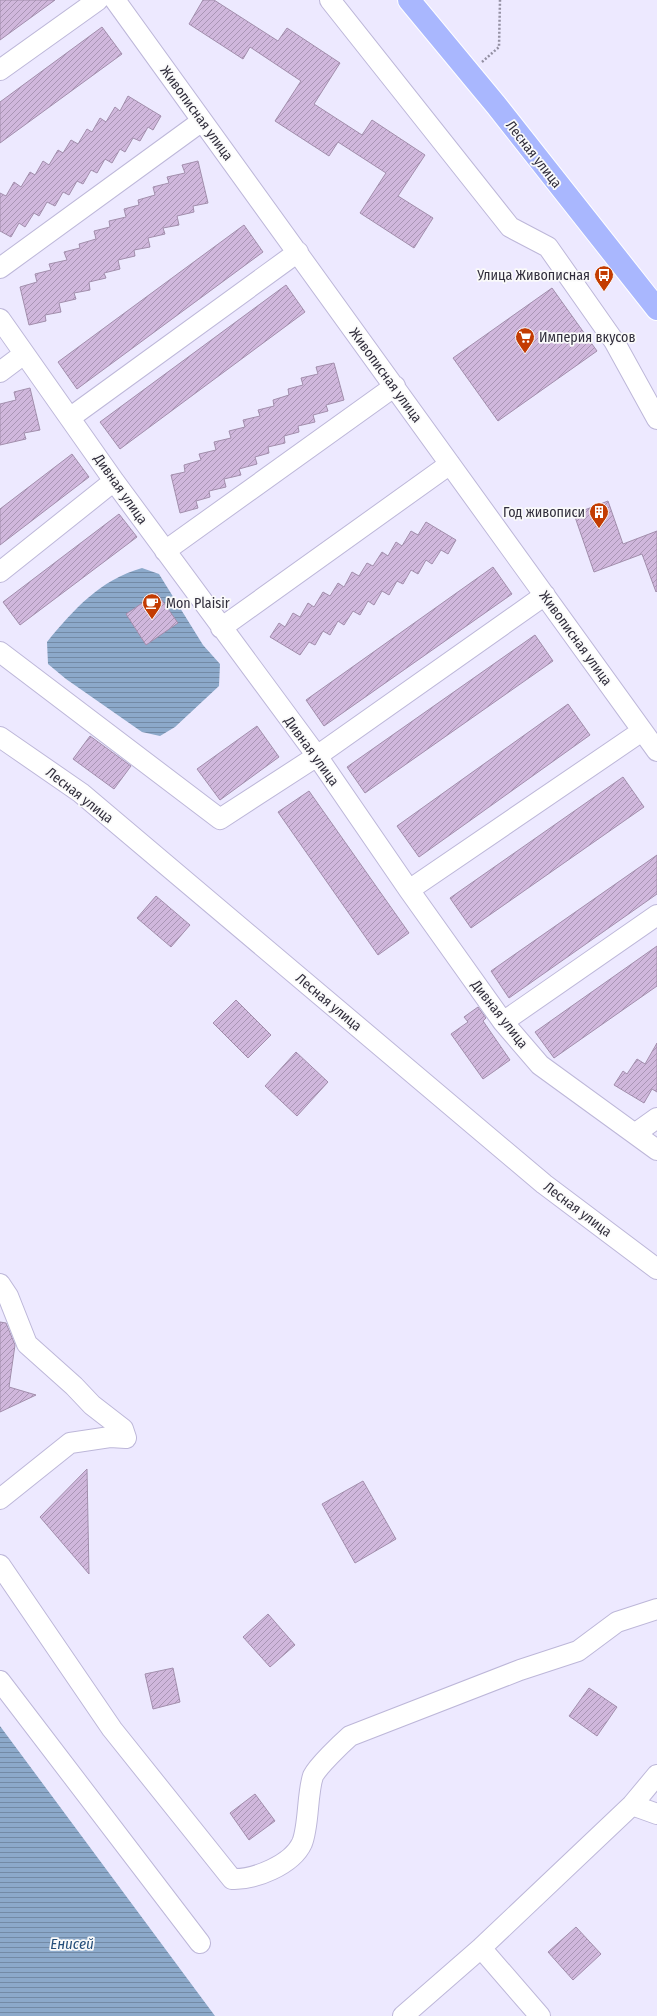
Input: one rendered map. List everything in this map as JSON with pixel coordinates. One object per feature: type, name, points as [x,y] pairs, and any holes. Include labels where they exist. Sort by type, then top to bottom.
[{"type":"main road","name":"Лесная улица","points":[[409,0],[496,105],[657,309]]},
{"type":"street","points":[[0,70],[98,0]]},
{"type":"street","name":"Живописная улица","points":[[115,0],[657,751]]},
{"type":"street","points":[[330,0],[510,227],[548,247],[614,341],[657,419]]},
{"type":"street","points":[[0,268],[202,121]]},
{"type":"street","points":[[71,417],[298,252]]},
{"type":"street","name":"Дивная улица","points":[[0,319],[71,417],[114,481],[221,628],[317,756],[409,890],[503,1022],[540,1065],[636,1133],[657,1150]]},
{"type":"street","points":[[0,372],[24,354]]},
{"type":"street","points":[[165,551],[395,386]]},
{"type":"street","points":[[221,628],[450,464]]},
{"type":"street","points":[[0,572],[114,481]]},
{"type":"street","points":[[0,652],[220,819],[317,756],[545,595]]},
{"type":"street","points":[[409,890],[642,731]]},
{"type":"street","name":"Лесная улица","points":[[0,737],[81,793],[544,1184],[657,1269]]},
{"type":"street","points":[[503,1022],[657,915]]},
{"type":"street","points":[[636,1133],[657,1118]]},
{"type":"street","points":[[0,1284],[8,1296],[27,1344],[74,1386],[92,1405],[123,1429],[126,1438],[110,1437],[70,1443],[0,1499]]},
{"type":"street","points":[[0,1565],[112,1729],[232,1879],[246,1880],[275,1868],[289,1858],[302,1843],[314,1776],[339,1745],[350,1736],[520,1670],[578,1651],[617,1622],[657,1609]]},
{"type":"street","points":[[0,1681],[200,1943]]},
{"type":"street","points":[[403,2016],[481,1948],[632,1804],[657,1775]]},
{"type":"street","points":[[632,1804],[657,1814]]},
{"type":"street","points":[[481,1948],[540,2016]]},
{"type":"path","points":[[482,62],[499,47],[500,0]]},
{"type":"water","points":[[142,568],[159,574],[203,645],[220,664],[219,686],[175,727],[160,736],[142,732],[66,679],[48,664],[47,642],[67,618],[89,597],[113,580]]},
{"type":"water","name":"Енисей","points":[[0,1726],[215,2016],[0,2016]]},
{"type":"building","points":[[0,0],[55,0],[0,40]]},
{"type":"building","points":[[203,0],[214,0],[278,41],[287,28],[340,63],[314,104],[362,135],[372,120],[425,155],[398,196],[433,218],[414,248],[360,213],[386,173],[338,142],[329,156],[275,121],[301,81],[250,47],[243,59],[189,24]]},
{"type":"building","points":[[102,27],[122,54],[0,143],[0,102]]},
{"type":"building","points":[[128,96],[161,116],[153,130],[148,127],[140,141],[133,138],[125,152],[120,149],[112,163],[105,159],[97,173],[91,170],[83,184],[77,181],[69,195],[63,192],[55,206],[47,202],[39,216],[34,213],[25,227],[19,223],[11,237],[0,231],[0,193],[6,196],[14,182],[21,187],[30,172],[35,175],[43,161],[49,165],[58,150],[63,153],[71,140],[78,144],[87,129],[92,132],[100,118],[106,122],[115,107],[120,111]]},
{"type":"building","points":[[198,161],[208,203],[193,206],[194,212],[177,216],[179,225],[163,228],[165,234],[148,238],[150,247],[134,250],[135,256],[118,260],[120,269],[104,273],[106,278],[89,282],[90,290],[74,293],[76,299],[59,303],[61,312],[45,315],[46,321],[29,325],[20,287],[37,282],[35,274],[51,270],[49,264],[67,260],[64,252],[80,248],[79,244],[96,239],[94,231],[110,227],[109,221],[126,217],[124,209],[139,205],[138,200],[155,195],[153,187],[169,183],[167,177],[185,173],[182,165]]},
{"type":"building","points":[[244,225],[263,252],[77,389],[58,362]]},
{"type":"building","points":[[286,285],[305,312],[120,449],[100,422]]},
{"type":"building","name":"Империя вкусов","points":[[552,288],[597,351],[498,421],[453,358]]},
{"type":"building","points":[[334,363],[344,400],[326,405],[328,411],[313,415],[315,422],[298,426],[299,432],[284,436],[285,443],[268,447],[269,453],[255,457],[257,464],[239,469],[241,475],[224,479],[226,487],[209,491],[210,497],[196,501],[198,508],[180,513],[171,475],[185,472],[184,465],[201,460],[199,454],[216,450],[214,442],[231,438],[229,431],[245,427],[243,420],[260,416],[258,410],[274,406],[273,400],[289,395],[288,389],[303,385],[301,378],[318,374],[316,367]]},
{"type":"building","points":[[30,388],[40,430],[24,433],[26,439],[0,445],[0,404],[16,400],[14,392]]},
{"type":"building","points":[[72,454],[89,477],[0,545],[0,509]]},
{"type":"building","name":"Год живописи","points":[[608,501],[623,544],[657,531],[656,592],[642,554],[594,572],[574,514]]},
{"type":"building","points":[[119,514],[137,537],[20,625],[3,602]]},
{"type":"building","points":[[426,522],[456,540],[448,554],[441,550],[432,564],[426,560],[418,574],[411,570],[403,584],[397,581],[389,595],[382,591],[374,605],[368,601],[360,615],[353,611],[344,625],[338,621],[330,635],[323,631],[315,645],[309,642],[300,655],[270,637],[279,623],[285,627],[293,613],[300,617],[308,603],[314,607],[323,592],[330,596],[338,583],[344,587],[352,572],[359,576],[367,563],[373,566],[382,552],[388,556],[396,542],[402,546],[411,531],[418,535]]},
{"type":"building","points":[[493,567],[512,594],[324,726],[306,700]]},
{"type":"building","points":[[157,593],[178,623],[146,645],[126,614]]},
{"type":"building","points":[[535,635],[553,661],[365,793],[347,767]]},
{"type":"building","points":[[568,704],[590,735],[419,857],[397,826]]},
{"type":"building","points":[[257,726],[279,757],[220,800],[197,769]]},
{"type":"building","points":[[90,736],[131,766],[114,789],[73,759]]},
{"type":"building","points":[[623,777],[644,807],[471,928],[450,898]]},
{"type":"building","points":[[309,791],[409,933],[378,955],[278,812]]},
{"type":"building","points":[[657,855],[657,894],[509,998],[491,971]]},
{"type":"building","points":[[156,896],[190,925],[171,947],[137,918]]},
{"type":"building","points":[[657,946],[657,986],[554,1058],[535,1032]]},
{"type":"building","points":[[236,1000],[271,1035],[248,1058],[213,1023]]},
{"type":"building","points":[[478,1007],[486,1018],[483,1021],[510,1060],[483,1079],[451,1034],[468,1022],[464,1017]]},
{"type":"building","points":[[657,1043],[657,1092],[652,1089],[644,1103],[614,1085],[623,1071],[627,1074],[637,1059],[645,1064]]},
{"type":"building","points":[[296,1052],[328,1082],[297,1116],[265,1086]]},
{"type":"building","points":[[0,1322],[6,1323],[15,1345],[9,1387],[36,1395],[0,1412]]},
{"type":"building","points":[[87,1469],[89,1574],[40,1517]]},
{"type":"building","points":[[363,1481],[396,1539],[355,1563],[322,1504]]},
{"type":"building","points":[[268,1614],[295,1645],[270,1667],[243,1637]]},
{"type":"building","points":[[173,1668],[180,1702],[153,1709],[145,1674]]},
{"type":"building","points":[[589,1688],[617,1707],[597,1736],[569,1716]]},
{"type":"building","points":[[255,1794],[275,1821],[249,1840],[230,1813]]},
{"type":"building","points":[[576,1927],[601,1954],[573,1980],[548,1952]]},
{"type":"place","name":"Улица Живописная","points":[[604,292]]},
{"type":"place","name":"Империя вкусов","points":[[525,354]]},
{"type":"place","name":"Год живописи","points":[[599,529]]},
{"type":"place","name":"Mon Plaisir","points":[[152,620]]}]
